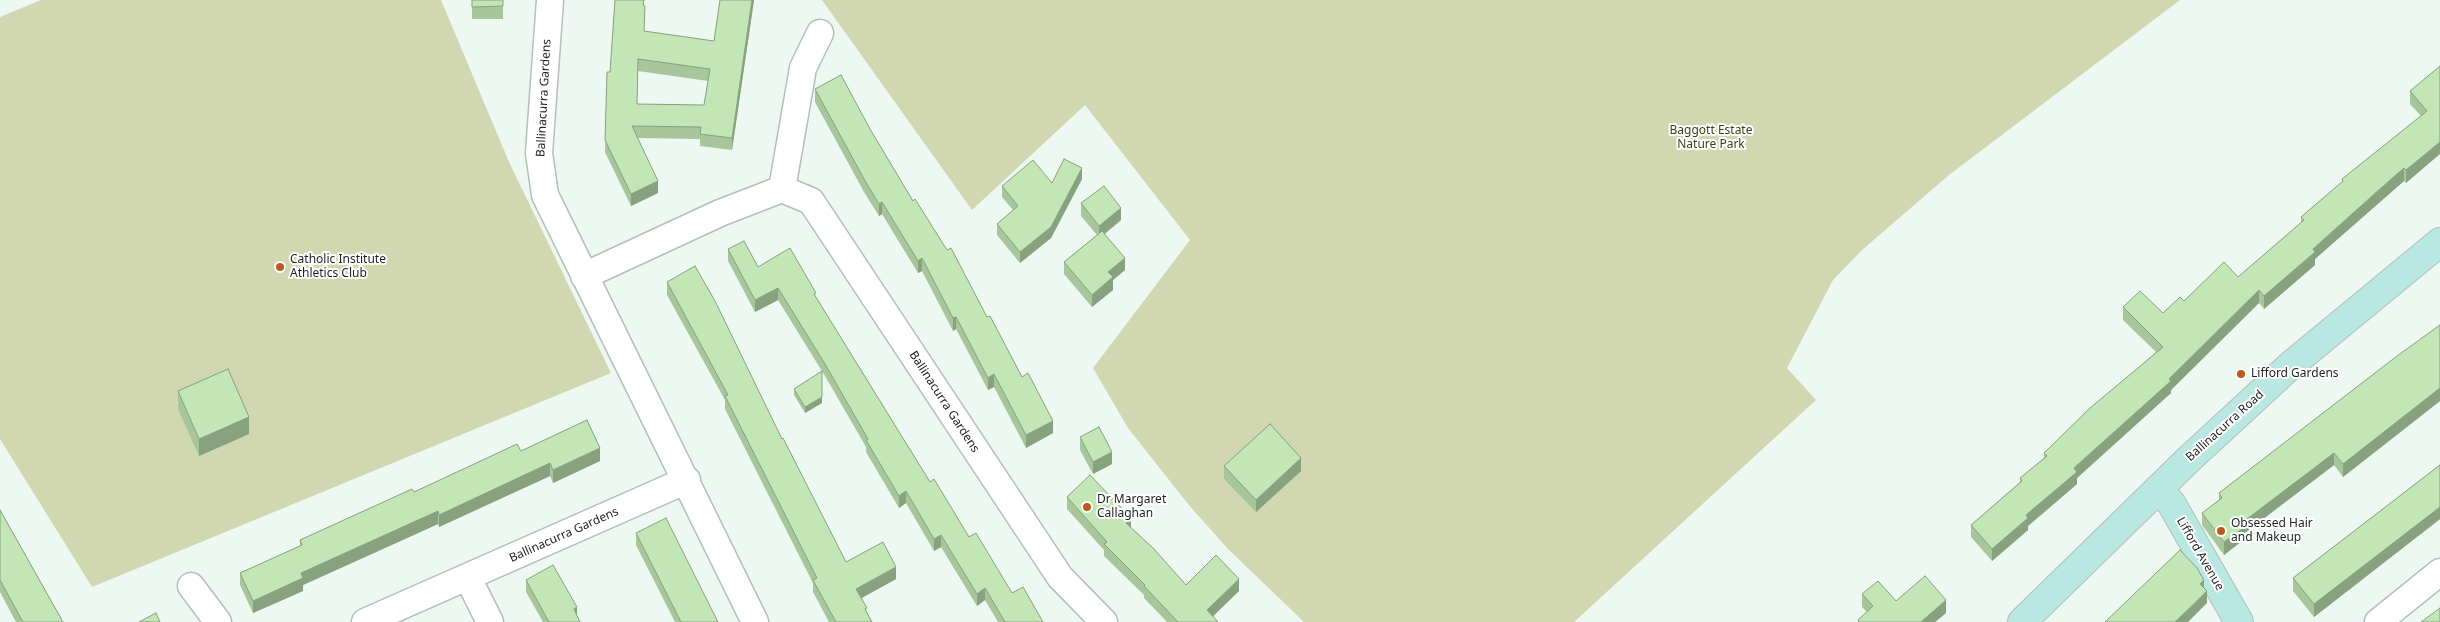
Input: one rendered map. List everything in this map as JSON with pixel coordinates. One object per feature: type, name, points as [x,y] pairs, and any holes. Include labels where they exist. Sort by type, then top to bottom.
[{"type":"main road","name":"Ballinacurra Road","points":[[2022,622],[2158,489],[2291,365],[2440,242]]},
{"type":"main road","name":"Lifford Avenue","points":[[2158,489],[2171,504],[2239,622]]},
{"type":"street","name":"Ballinacurra Gardens","points":[[550,0],[539,153],[545,195],[687,480],[755,622]]},
{"type":"street","points":[[584,276],[720,213],[782,189],[803,68],[820,33]]},
{"type":"street","name":"Ballinacurra Gardens","points":[[782,189],[811,201],[1060,577],[1104,622]]},
{"type":"street","name":"Ballinacurra Gardens","points":[[366,622],[687,480]]},
{"type":"street","points":[[2378,622],[2440,572]]},
{"type":"street","points":[[468,578],[490,622]]},
{"type":"street","points":[[191,586],[218,622]]},
{"type":"green space","name":"Catholic Institute Athletics Club","points":[[41,0],[441,0],[509,162],[611,373],[92,587],[0,439],[0,17]]},
{"type":"green space","name":"Baggott Estate Nature Park","points":[[822,0],[2180,0],[1949,175],[1862,250],[1833,280],[1787,368],[1816,400],[1574,622],[1304,622],[1228,549],[1188,504],[1128,428],[1093,368],[1190,240],[1085,105],[972,210]]},
{"type":"building","points":[[472,0],[503,0],[503,6],[472,7]]},
{"type":"building","points":[[615,0],[644,0],[644,31],[714,41],[720,0],[752,0],[732,138],[700,134],[701,127],[632,126],[658,181],[631,194],[605,140],[607,72],[610,72]],"holes":[[[638,59],[710,69],[704,105],[637,104]]]},
{"type":"building","points":[[2440,66],[2440,142],[2406,170],[2404,168],[2381,188],[2313,249],[2315,252],[2264,296],[2259,290],[2169,379],[2171,381],[2074,468],[2077,472],[2026,515],[2028,518],[1992,549],[1971,525],[2022,481],[2020,478],[2047,456],[2044,453],[2090,408],[2163,347],[2123,307],[2140,291],[2163,313],[2180,297],[2184,301],[2224,262],[2238,277],[2304,220],[2301,217],[2343,181],[2342,179],[2427,111],[2410,91]]},
{"type":"building","points":[[841,75],[870,129],[913,201],[915,199],[947,250],[951,248],[987,317],[990,316],[1022,377],[1028,373],[1053,421],[1026,435],[994,374],[988,378],[956,317],[953,318],[922,258],[918,261],[882,202],[879,204],[815,89]]},
{"type":"building","points":[[1064,159],[1082,168],[1051,227],[1020,252],[997,224],[1018,206],[1002,186],[1033,160],[1052,183]]},
{"type":"building","points":[[1104,186],[1121,208],[1099,226],[1081,203]]},
{"type":"building","points":[[1102,231],[1125,258],[1108,272],[1113,277],[1092,295],[1064,262]]},
{"type":"building","points":[[744,241],[758,267],[790,248],[816,293],[814,294],[930,482],[934,479],[969,537],[976,533],[1012,593],[1023,587],[1043,622],[1005,622],[985,588],[977,594],[941,535],[934,539],[906,491],[899,496],[825,364],[778,288],[755,300],[728,249]]},
{"type":"building","points":[[695,266],[715,301],[782,439],[846,562],[883,542],[896,567],[856,589],[867,608],[865,609],[872,622],[836,622],[813,580],[817,578],[725,396],[728,395],[667,282]]},
{"type":"building","points":[[2440,325],[2440,388],[2343,464],[2334,453],[2239,525],[2242,529],[2224,542],[2202,513],[2222,498],[2219,493]]},
{"type":"building","points":[[228,369],[249,417],[199,439],[178,391]]},
{"type":"building","points":[[822,371],[822,397],[805,407],[794,389]]},
{"type":"building","points":[[587,420],[600,448],[553,470],[550,463],[439,515],[438,511],[301,573],[303,578],[253,601],[240,573],[302,545],[300,540],[412,489],[414,492],[517,444],[521,451]]},
{"type":"building","points":[[1270,424],[1301,458],[1256,500],[1224,466]]},
{"type":"building","points":[[1099,427],[1112,452],[1093,462],[1080,437]]},
{"type":"building","points":[[2440,465],[2440,507],[2314,604],[2293,578]]},
{"type":"building","points":[[1090,475],[1131,518],[1126,523],[1154,549],[1186,585],[1216,555],[1239,579],[1207,610],[1218,622],[1178,622],[1145,585],[1104,544],[1107,542],[1067,497]]},
{"type":"building","points":[[0,510],[63,622],[23,622],[0,580]]},
{"type":"building","points":[[666,518],[718,622],[681,622],[636,533]]},
{"type":"building","points":[[2180,550],[2197,568],[2204,580],[2200,584],[2207,591],[2175,622],[2105,622]]},
{"type":"building","points":[[553,565],[577,607],[574,609],[580,622],[549,622],[526,580]]},
{"type":"building","points":[[1925,576],[1946,600],[1921,622],[1859,622],[1858,620],[1873,606],[1862,594],[1878,581],[1896,601]]},
{"type":"building","points":[[2440,608],[2440,622],[2421,622]]},
{"type":"building","points":[[156,613],[160,622],[139,622]]},
{"type":"place","name":"Catholic Institute Athletics Club","points":[[280,267]]},
{"type":"place","name":"Lifford Gardens","points":[[2241,374]]},
{"type":"place","name":"Dr Margaret Callaghan","points":[[1087,507]]},
{"type":"place","name":"Obsessed Hair and Makeup","points":[[2221,531]]}]
